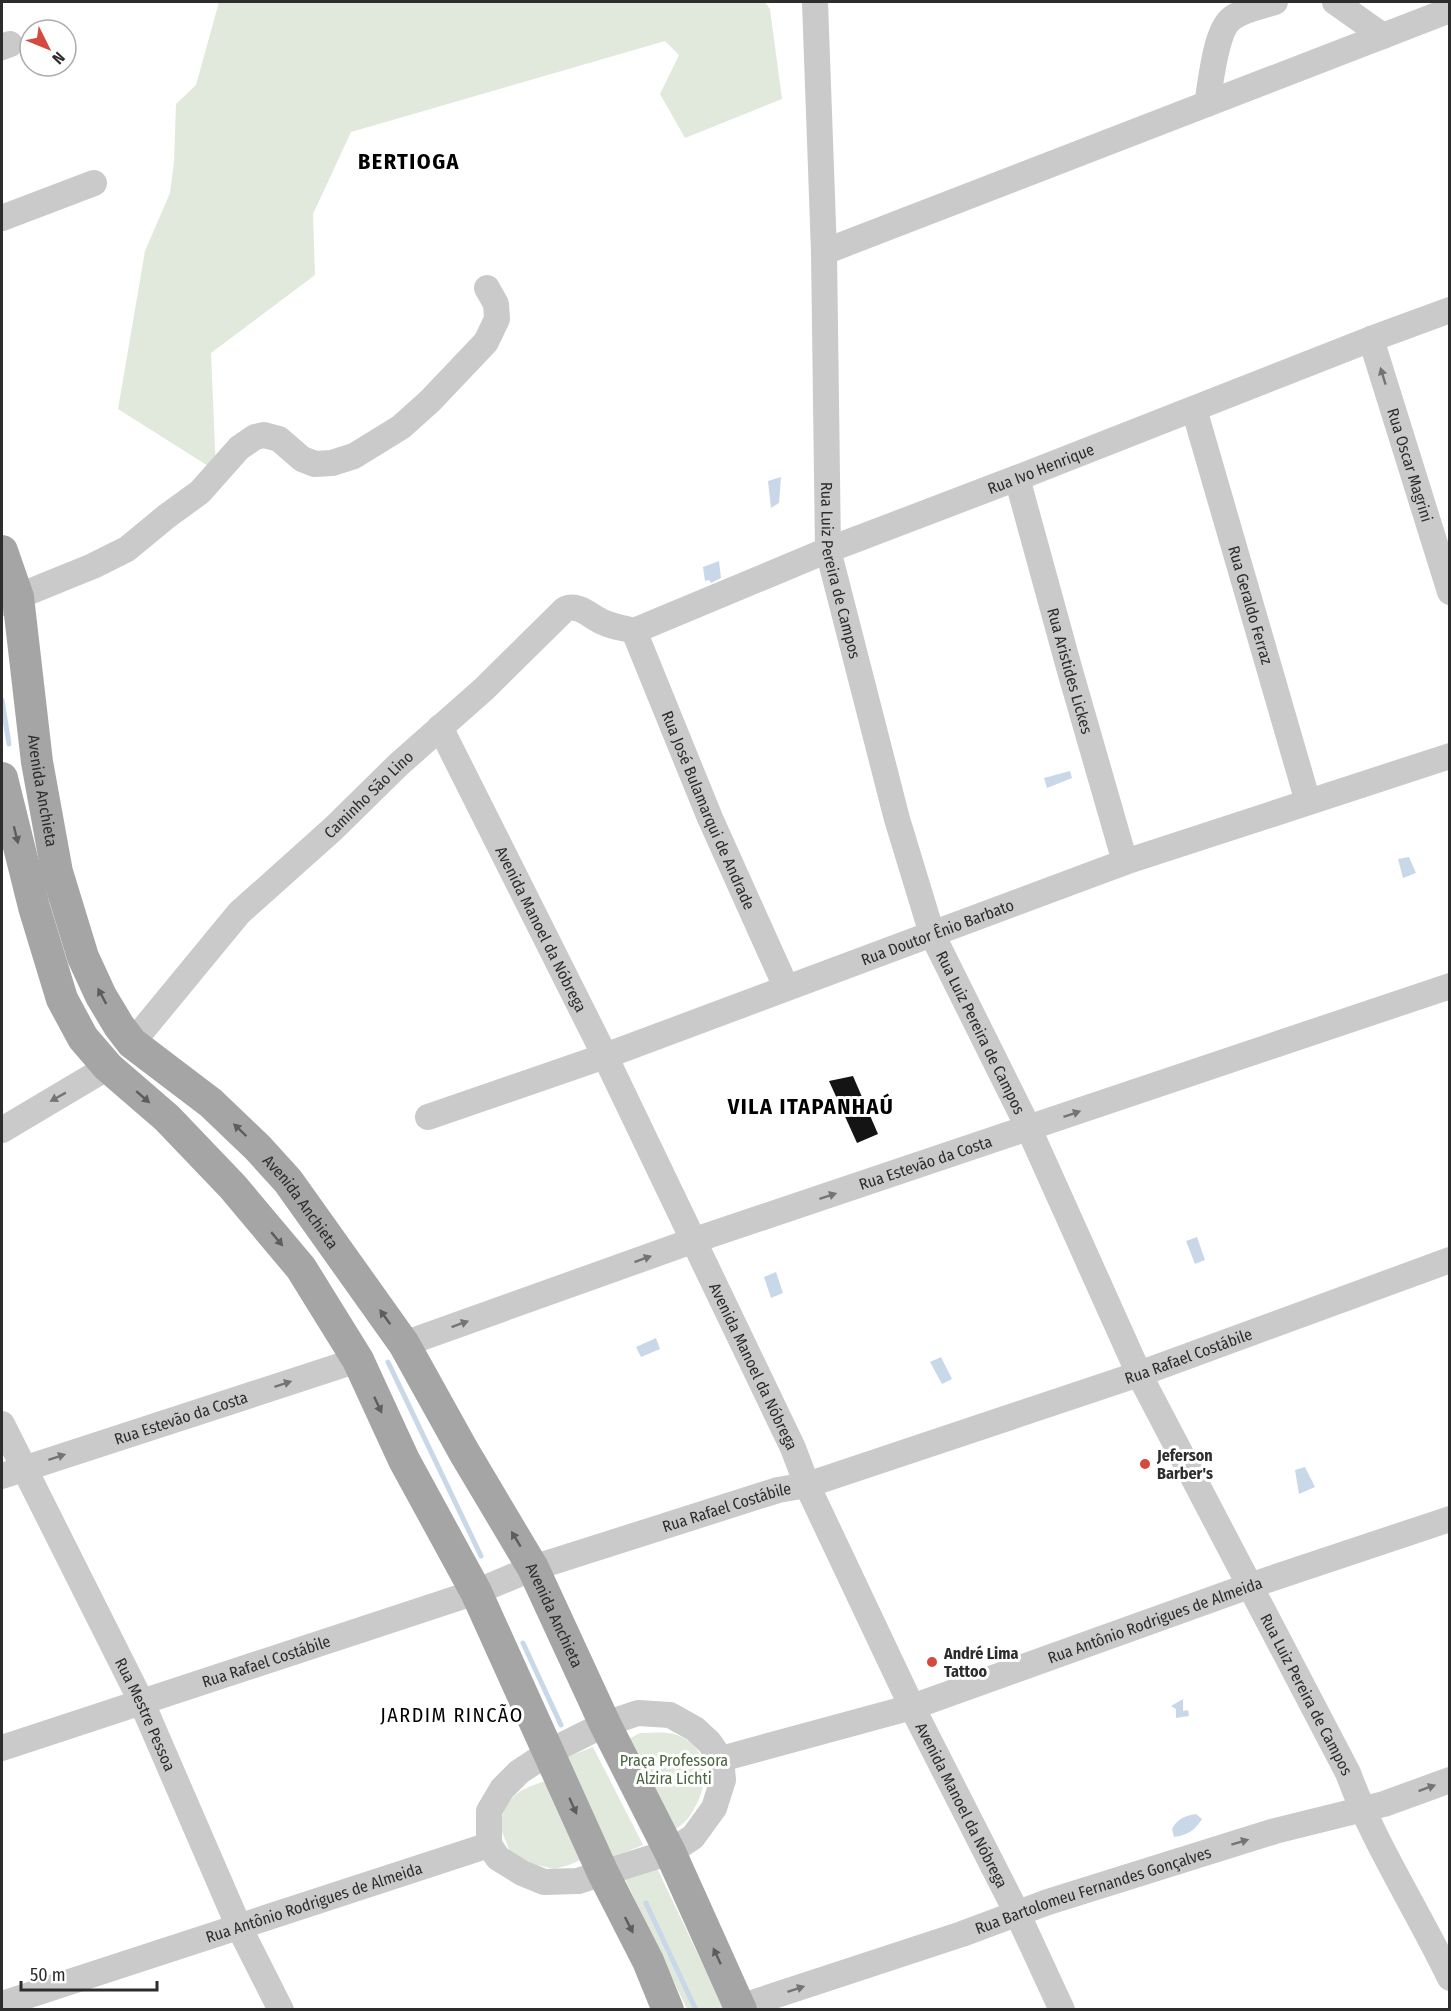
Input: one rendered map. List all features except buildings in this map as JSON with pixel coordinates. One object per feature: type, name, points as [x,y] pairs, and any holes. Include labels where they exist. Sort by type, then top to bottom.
[{"type":"main road","name":"Avenida Anchieta","points":[[2,551],[57,872],[83,957],[101,996],[132,1043],[211,1103],[288,1181],[404,1344],[464,1452],[533,1568],[605,1724],[670,1852],[740,2008]]},
{"type":"main road","name":"Avenida Anchieta","points":[[2,777],[34,907],[62,999],[83,1038],[108,1067],[167,1118],[233,1187],[301,1268],[358,1360],[404,1460],[476,1592],[603,1873],[648,1961],[668,2010]]},
{"type":"street","name":"Rua Luiz Pereira de Campos","points":[[814,2],[824,252],[828,550],[897,819],[932,934],[1029,1129],[1139,1374],[1348,1773],[1361,1809],[1449,1978]]},
{"type":"street","points":[[1207,104],[1223,28],[1235,17],[1275,2]]},
{"type":"street","points":[[1335,2],[1383,36]]},
{"type":"street","points":[[824,252],[1449,10]]},
{"type":"street","points":[[2,218],[94,183]]},
{"type":"street","points":[[10,600],[93,567],[127,549],[166,516],[200,492],[239,448],[255,437],[264,435],[279,439],[302,459],[309,462],[332,463],[354,456],[401,427],[430,401],[486,342],[497,319],[496,304],[487,288]]},
{"type":"street","name":"Rua Ivo Henrique","points":[[634,631],[828,550],[1449,310]]},
{"type":"street","name":"Rua Oscar Magrini","points":[[1371,339],[1449,592]]},
{"type":"street","name":"Rua Geraldo Ferraz","points":[[1194,409],[1308,802]]},
{"type":"street","name":"Rua Aristides Lickes","points":[[1017,478],[1125,862]]},
{"type":"street","name":"Caminho São Lino","points":[[132,1043],[238,913],[484,689],[565,609],[578,608],[597,620],[634,631]]},
{"type":"street","name":"Rua José Bulamarqui de Andrade","points":[[634,631],[710,818],[786,987]]},
{"type":"street","name":"Avenida Manoel da Nóbrega","points":[[440,727],[605,1056],[793,1448],[807,1485],[912,1707],[1018,1915],[1062,2010]]},
{"type":"street","name":"Rua Doutor Ênio Barbato","points":[[428,1117],[605,1056],[1125,862],[1449,756]]},
{"type":"street","points":[[2,777],[37,762]]},
{"type":"street","name":"Rua Estevão da Costa","points":[[404,1344],[692,1241],[1449,986]]},
{"type":"street","points":[[2,1130],[108,1067]]},
{"type":"street","name":"Rua Rafael Costábile","points":[[2,1748],[476,1592],[533,1568],[778,1490],[807,1485],[1139,1374],[1449,1260]]},
{"type":"street","name":"Rua Estevão da Costa","points":[[13,1472],[358,1360]]},
{"type":"street","name":"Rua Mestre Pessoa","points":[[2,1424],[13,1472],[142,1702],[239,1927],[280,2010]]},
{"type":"street","name":"Rua Antônio Rodrigues de Almeida","points":[[721,1759],[912,1707],[1250,1586],[1449,1519]]},
{"type":"street","points":[[638,1713],[670,1715],[695,1729],[709,1742],[721,1759],[723,1779],[714,1808],[693,1837],[670,1852],[578,1881],[544,1882],[522,1873],[498,1858],[489,1845],[489,1811],[502,1789],[519,1772],[549,1752],[605,1724],[638,1713]]},
{"type":"street","name":"Rua Bartolomeu Fernandes Gonçalves","points":[[740,2008],[1018,1915],[1048,1902],[1275,1831],[1384,1803],[1449,1780]]},
{"type":"street","name":"Rua Antônio Rodrigues de Almeida","points":[[2,2004],[489,1845]]},
{"type":"green space","points":[[219,2],[765,2],[770,9],[782,99],[685,138],[660,94],[679,55],[665,41],[351,132],[313,214],[315,275],[211,353],[216,471],[118,409],[145,251],[170,193],[174,162],[176,104],[196,85]]},
{"type":"green space","name":"Praça Professora Alzira Lichti","points":[[640,1733],[677,1735],[689,1741],[702,1760],[704,1782],[696,1806],[687,1819],[672,1832],[627,1740]]},
{"type":"green space","name":"Praça Professora Alzira Lichti","points":[[593,1747],[643,1845],[611,1858],[565,1758]]},
{"type":"green space","points":[[545,1781],[581,1860],[554,1869],[533,1864],[510,1852],[499,1824],[515,1795]]},
{"type":"green space","points":[[656,1866],[724,2009],[687,2009],[624,1877]]},
{"type":"water","points":[[781,477],[779,503],[771,508],[768,481]]},
{"type":"water","points":[[719,561],[721,578],[711,583],[709,580],[705,581],[703,567]]},
{"type":"water","points":[[1070,771],[1072,778],[1047,788],[1044,778]]},
{"type":"water","points":[[1409,857],[1416,873],[1403,878],[1398,859]]},
{"type":"water","points":[[1197,1237],[1205,1260],[1195,1264],[1186,1241]]},
{"type":"water","points":[[776,1272],[783,1293],[771,1298],[764,1277]]},
{"type":"water","points":[[656,1338],[660,1349],[641,1357],[636,1347]]},
{"type":"water","points":[[941,1357],[952,1379],[942,1384],[930,1362]]},
{"type":"water","points":[[1305,1467],[1315,1487],[1299,1494],[1295,1470]]},
{"type":"water","points":[[1183,1699],[1183,1711],[1188,1710],[1189,1716],[1176,1718],[1176,1709],[1171,1706]]},
{"type":"water","points":[[1196,1814],[1202,1819],[1196,1827],[1187,1834],[1174,1837],[1172,1829],[1176,1823],[1184,1817]]},
{"type":"waterway","points":[[2,700],[9,744]]},
{"type":"waterway","points":[[388,1362],[481,1556]]},
{"type":"waterway","points":[[523,1643],[561,1725]]},
{"type":"waterway","points":[[646,1903],[696,2010]]},
{"type":"place","name":"Jeferson Barber's","points":[[1145,1464]]},
{"type":"place","name":"André Lima Tattoo","points":[[932,1662]]},
{"type":"district","name":"BERTIOGA","points":[[409,161]]},
{"type":"district","name":"VILA ITAPANHAÚ","points":[[811,1106]]},
{"type":"district","name":"JARDIM RINCÃO","points":[[452,1715]]}]
